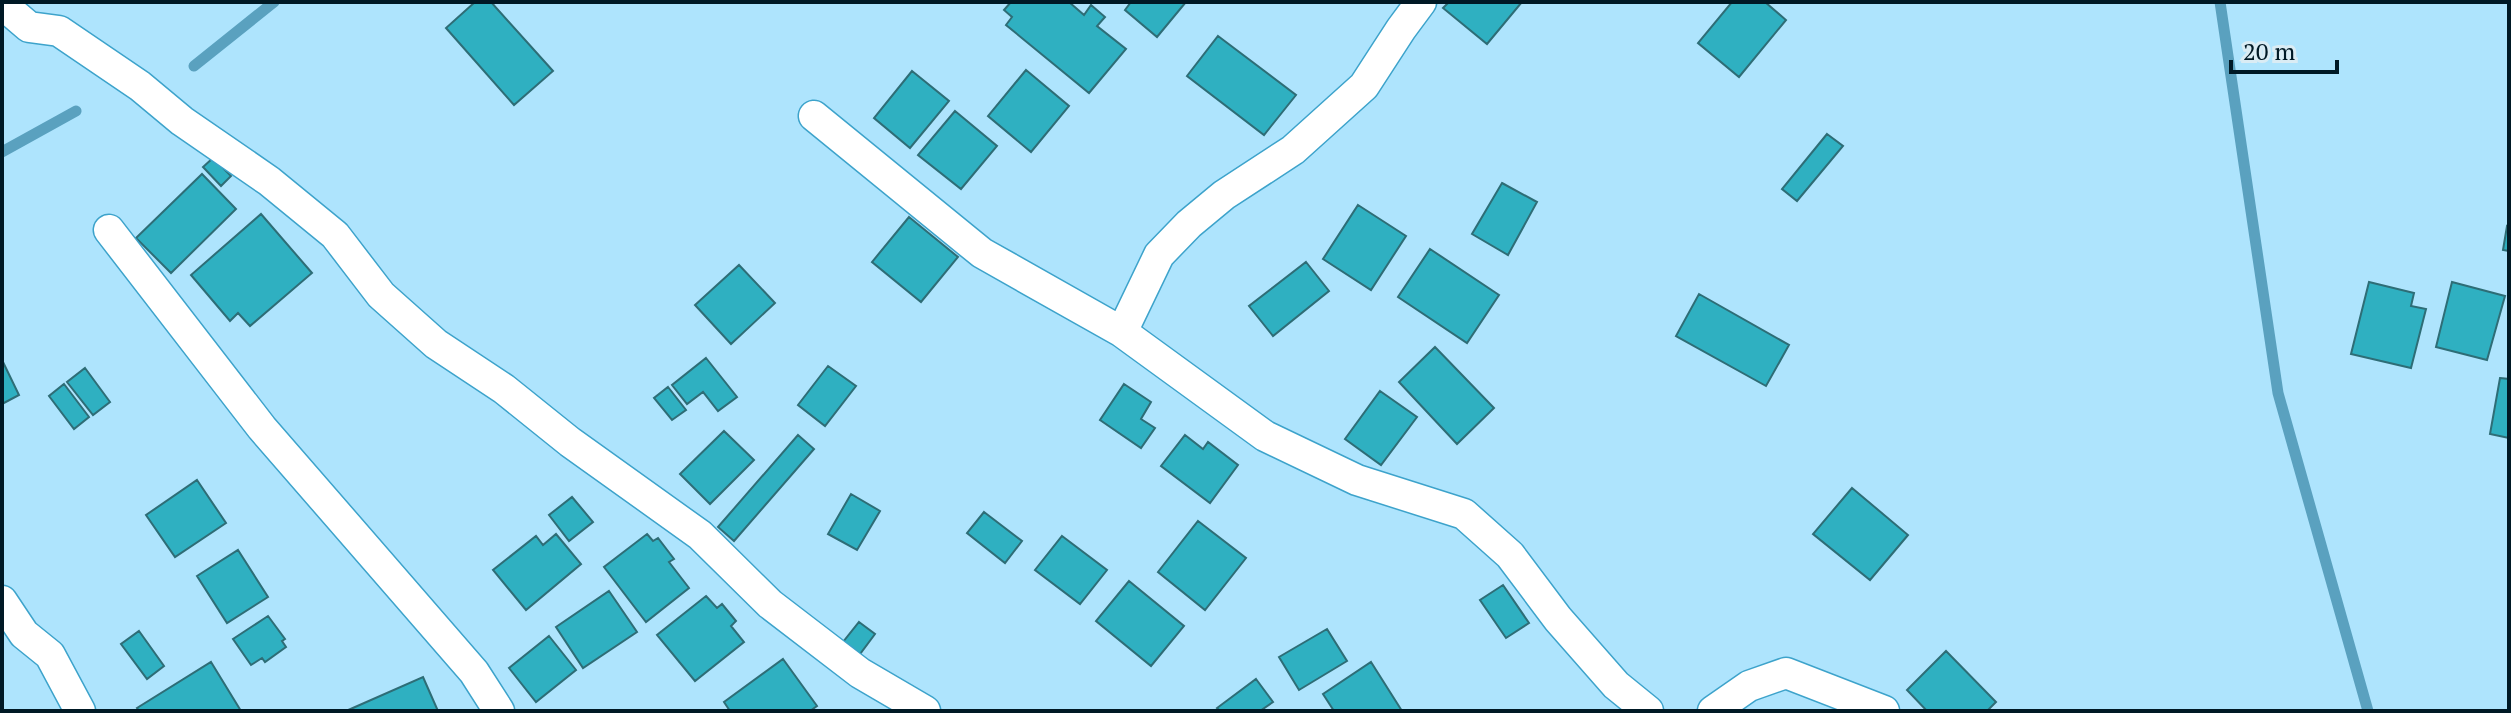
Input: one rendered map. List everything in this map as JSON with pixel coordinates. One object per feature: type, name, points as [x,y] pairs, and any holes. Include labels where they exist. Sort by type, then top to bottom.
[{"type":"street","points":[[1122,332],[1159,255],[1189,224],[1224,195],[1293,150],[1364,86],[1421,2]]},
{"type":"street","points":[[2,4],[29,27],[59,31],[269,181],[335,235],[381,295],[436,344],[504,389],[570,442],[700,535],[770,604],[860,673],[925,711]]},
{"type":"street","points":[[814,116],[982,253],[1122,332],[1265,436],[1357,480],[1464,514],[1510,555],[1558,619],[1616,685],[1648,711]]},
{"type":"street","points":[[109,230],[262,428],[474,672],[499,711]]},
{"type":"street","points":[[2,601],[24,634],[50,655],[80,711]]},
{"type":"street","points":[[1713,711],[1749,686],[1786,673],[1884,711]]},
{"type":"building","points":[[475,2],[491,2],[553,71],[514,105],[446,28]]},
{"type":"building","points":[[1011,2],[1069,2],[1084,15],[1091,5],[1105,17],[1097,26],[1126,49],[1089,93],[1006,25],[1012,17],[1004,10]]},
{"type":"building","points":[[1131,2],[1186,2],[1157,37],[1125,10]]},
{"type":"building","points":[[1449,2],[1522,2],[1487,44],[1443,8]]},
{"type":"building","points":[[1732,2],[1765,2],[1786,20],[1739,77],[1698,43]]},
{"type":"building","points":[[1218,36],[1296,95],[1264,135],[1187,76]]},
{"type":"building","points":[[1026,70],[1069,106],[1031,152],[988,116]]},
{"type":"building","points":[[912,71],[949,101],[910,148],[874,118]]},
{"type":"building","points":[[955,111],[997,146],[961,189],[918,155]]},
{"type":"building","points":[[1827,134],[1843,146],[1797,201],[1782,189]]},
{"type":"building","points":[[213,158],[231,176],[221,186],[203,167]]},
{"type":"building","points":[[202,174],[236,209],[171,273],[136,238]]},
{"type":"building","points":[[1502,183],[1537,202],[1508,255],[1472,234]]},
{"type":"building","points":[[1358,205],[1406,236],[1371,290],[1323,259]]},
{"type":"building","points":[[261,214],[312,273],[250,326],[238,313],[230,321],[191,275]]},
{"type":"building","points":[[909,217],[958,257],[921,302],[872,262]]},
{"type":"building","points":[[2509,227],[2509,251],[2503,250]]},
{"type":"building","points":[[1430,249],[1499,295],[1467,343],[1398,297]]},
{"type":"building","points":[[1306,262],[1329,291],[1273,336],[1249,306]]},
{"type":"building","points":[[739,265],[775,303],[731,344],[695,305]]},
{"type":"building","points":[[2369,282],[2414,293],[2411,306],[2426,309],[2411,368],[2351,354]]},
{"type":"building","points":[[2452,282],[2505,296],[2487,360],[2436,347]]},
{"type":"building","points":[[1699,294],[1789,345],[1766,386],[1676,336]]},
{"type":"building","points":[[1435,347],[1494,408],[1457,444],[1399,382]]},
{"type":"building","points":[[706,358],[737,397],[718,411],[703,392],[687,404],[672,385]]},
{"type":"building","points":[[2,363],[19,395],[2,404]]},
{"type":"building","points":[[828,366],[856,386],[825,426],[798,405]]},
{"type":"building","points":[[85,368],[110,402],[93,415],[67,382]]},
{"type":"building","points":[[2500,378],[2509,379],[2509,438],[2490,434]]},
{"type":"building","points":[[64,384],[89,417],[74,429],[49,396]]},
{"type":"building","points":[[1124,384],[1151,402],[1141,419],[1155,428],[1141,448],[1100,420]]},
{"type":"building","points":[[668,387],[686,410],[672,420],[654,398]]},
{"type":"building","points":[[1380,391],[1417,417],[1381,465],[1345,439]]},
{"type":"building","points":[[724,431],[754,460],[710,504],[680,474]]},
{"type":"building","points":[[798,435],[814,449],[734,541],[718,527]]},
{"type":"building","points":[[1185,435],[1203,449],[1208,442],[1238,465],[1210,503],[1161,466]]},
{"type":"building","points":[[197,480],[226,523],[175,557],[146,515]]},
{"type":"building","points":[[1852,488],[1908,535],[1870,580],[1813,534]]},
{"type":"building","points":[[851,494],[880,511],[857,550],[828,534]]},
{"type":"building","points":[[572,497],[593,522],[569,541],[549,515]]},
{"type":"building","points":[[984,512],[1022,541],[1005,563],[967,533]]},
{"type":"building","points":[[1198,521],[1246,558],[1205,610],[1158,572]]},
{"type":"building","points":[[556,534],[581,564],[526,610],[493,570],[536,536],[543,545]]},
{"type":"building","points":[[647,534],[653,541],[658,538],[674,559],[669,562],[689,588],[646,622],[604,567]]},
{"type":"building","points":[[1062,536],[1107,570],[1080,604],[1035,570]]},
{"type":"building","points":[[238,550],[268,597],[227,623],[197,576]]},
{"type":"building","points":[[1129,581],[1184,626],[1151,666],[1096,621]]},
{"type":"building","points":[[1503,585],[1529,623],[1506,638],[1480,600]]},
{"type":"building","points":[[609,591],[637,632],[583,668],[556,627]]},
{"type":"building","points":[[706,596],[717,608],[722,604],[736,621],[731,626],[744,642],[695,681],[657,635]]},
{"type":"building","points":[[268,616],[285,639],[282,641],[286,647],[265,662],[262,658],[251,665],[233,639]]},
{"type":"building","points":[[859,622],[875,634],[860,654],[843,642]]},
{"type":"building","points":[[1327,629],[1347,661],[1299,690],[1279,657]]},
{"type":"building","points":[[139,631],[164,666],[147,679],[121,644]]},
{"type":"building","points":[[549,636],[576,670],[536,702],[509,668]]},
{"type":"building","points":[[1946,651],[1996,702],[1987,711],[1927,711],[1907,690]]},
{"type":"building","points":[[783,659],[817,706],[810,711],[730,711],[724,702]]},
{"type":"building","points":[[211,662],[241,711],[139,711],[137,708]]},
{"type":"building","points":[[1371,662],[1402,711],[1334,711],[1323,694]]},
{"type":"building","points":[[423,677],[438,711],[346,711]]},
{"type":"building","points":[[1256,679],[1273,702],[1260,711],[1220,711],[1217,708]]},
{"type":"waterway","points":[[194,66],[274,2]]},
{"type":"waterway","points":[[2220,2],[2278,393],[2368,711]]},
{"type":"waterway","points":[[2,152],[76,111]]}]
